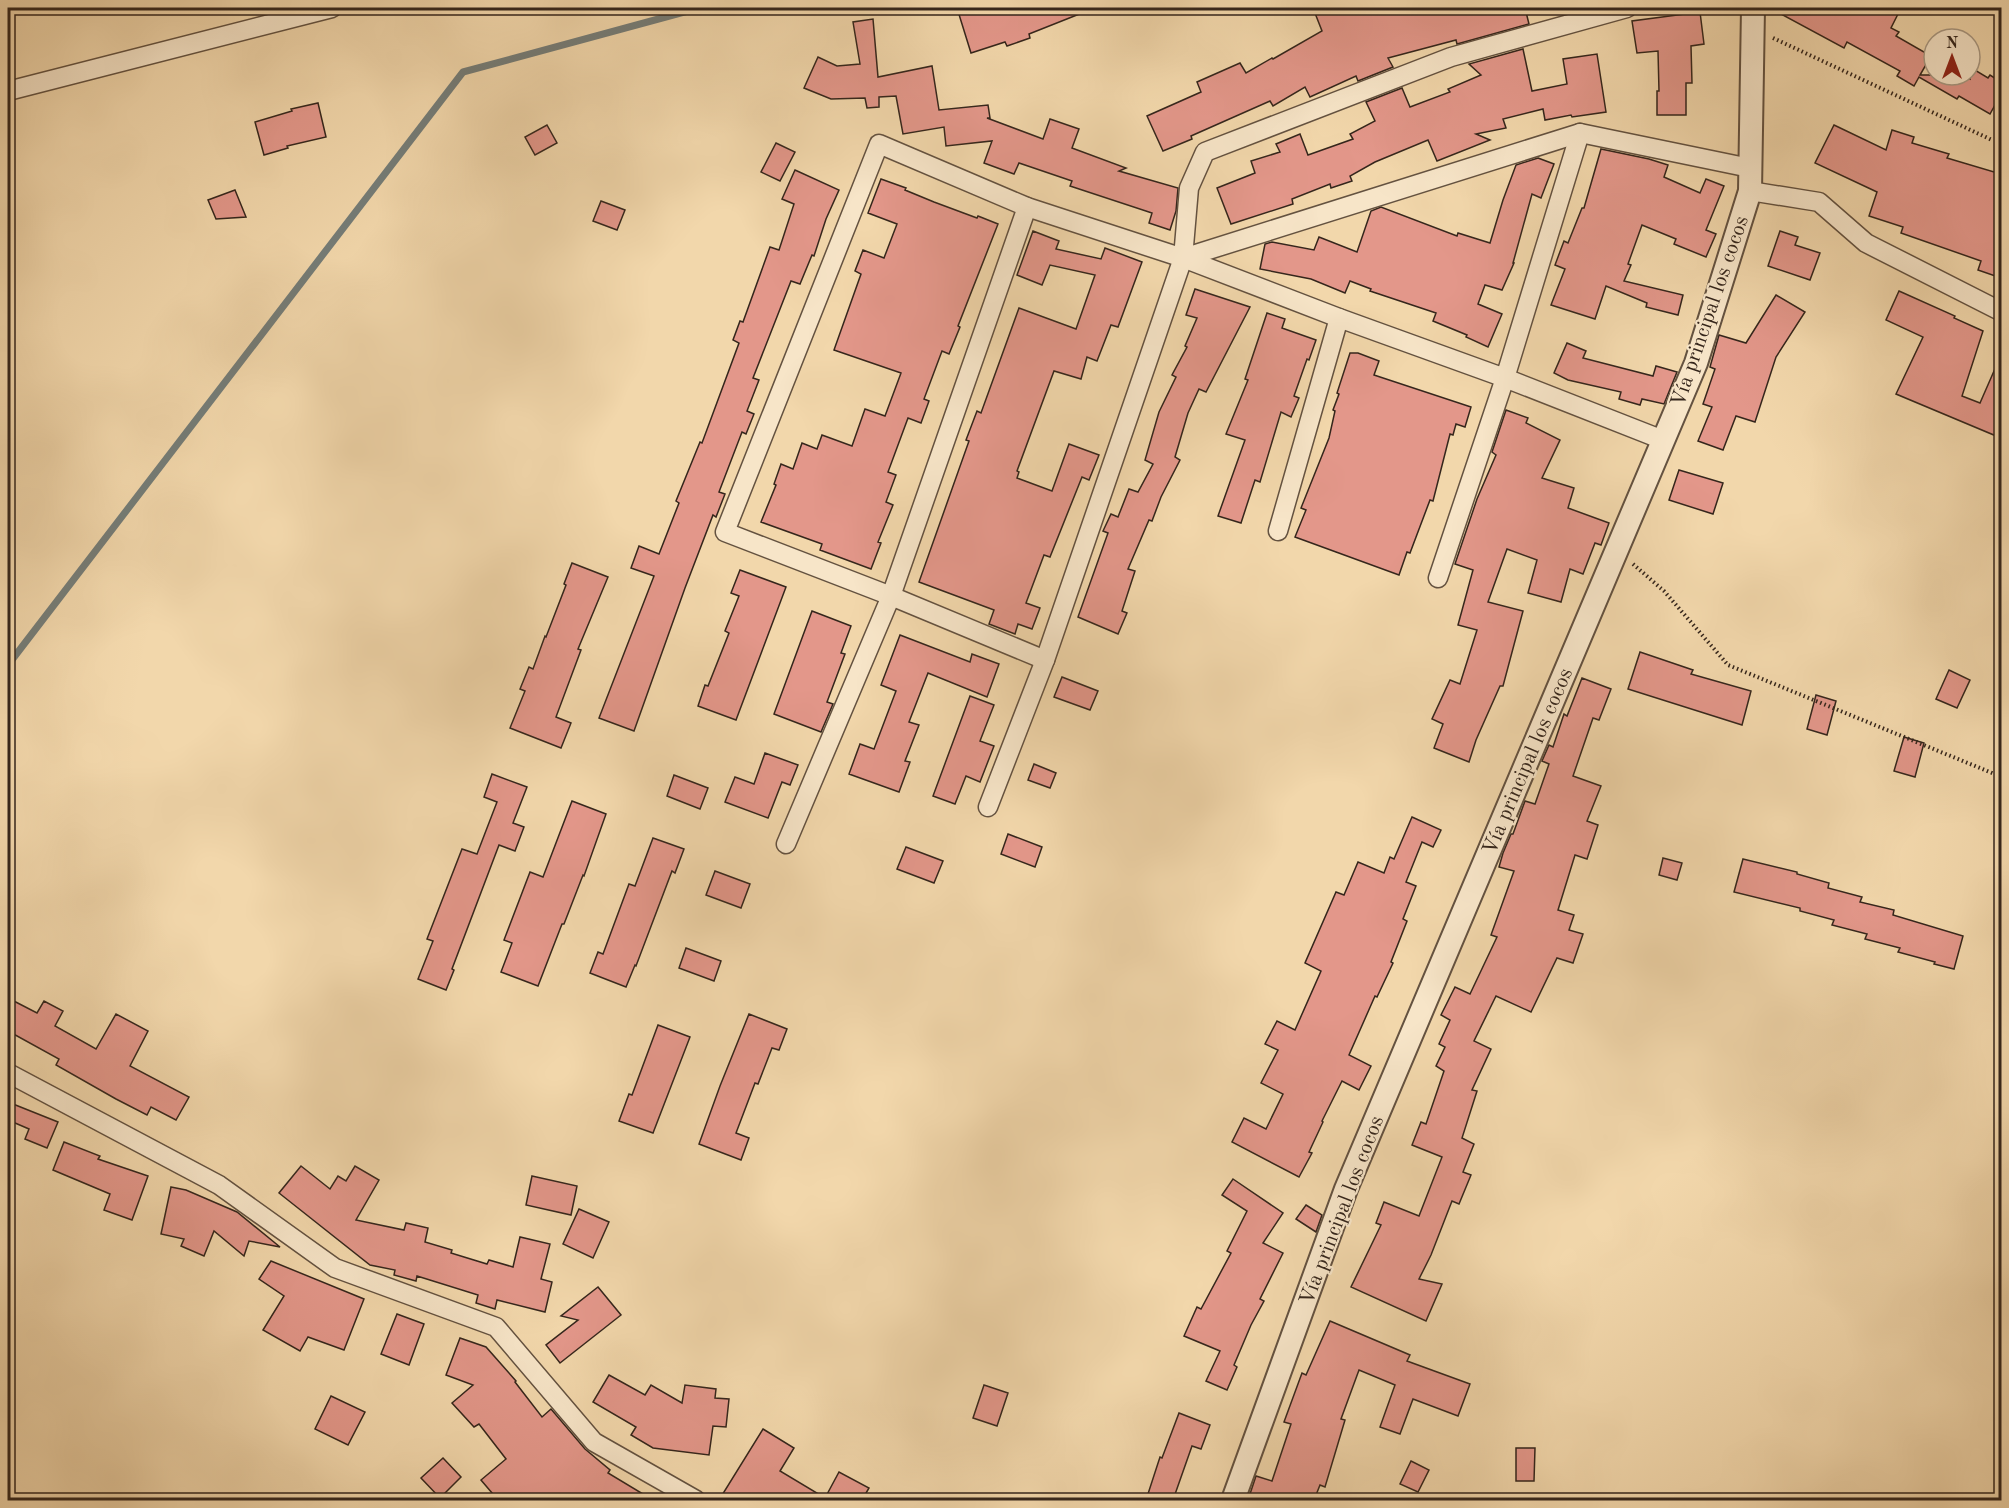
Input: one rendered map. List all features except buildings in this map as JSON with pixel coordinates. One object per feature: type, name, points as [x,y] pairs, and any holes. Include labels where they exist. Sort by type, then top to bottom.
[{"type":"street","points":[[8,91],[332,8]]},
{"type":"street","points":[[988,807],[1045,660],[1183,258],[1189,188],[1205,152],[1451,57],[1627,8]]},
{"type":"street","name":"Vía principal los cocos","points":[[1233,1500],[1346,1189],[1696,363],[1750,191],[1753,18]]},
{"type":"street","points":[[1183,258],[1580,133],[1750,168]]},
{"type":"street","points":[[1438,578],[1505,378],[1580,133]]},
{"type":"street","points":[[1045,660],[891,596],[725,532],[879,144],[1026,207],[1183,258],[1505,378],[1663,440]]},
{"type":"street","points":[[1750,191],[1819,202],[1866,243],[2001,312]]},
{"type":"street","points":[[786,844],[891,596],[1026,207]]},
{"type":"street","points":[[1278,531],[1339,318]]},
{"type":"street","points":[[8,1073],[219,1185],[335,1268],[496,1327],[594,1442],[696,1500]]},
{"type":"path","points":[[1753,18],[1992,140]]},
{"type":"path","points":[[1616,550],[1664,591],[1728,665],[2001,777]]},
{"type":"waterway","points":[[8,665],[463,72],[699,8]]}]
